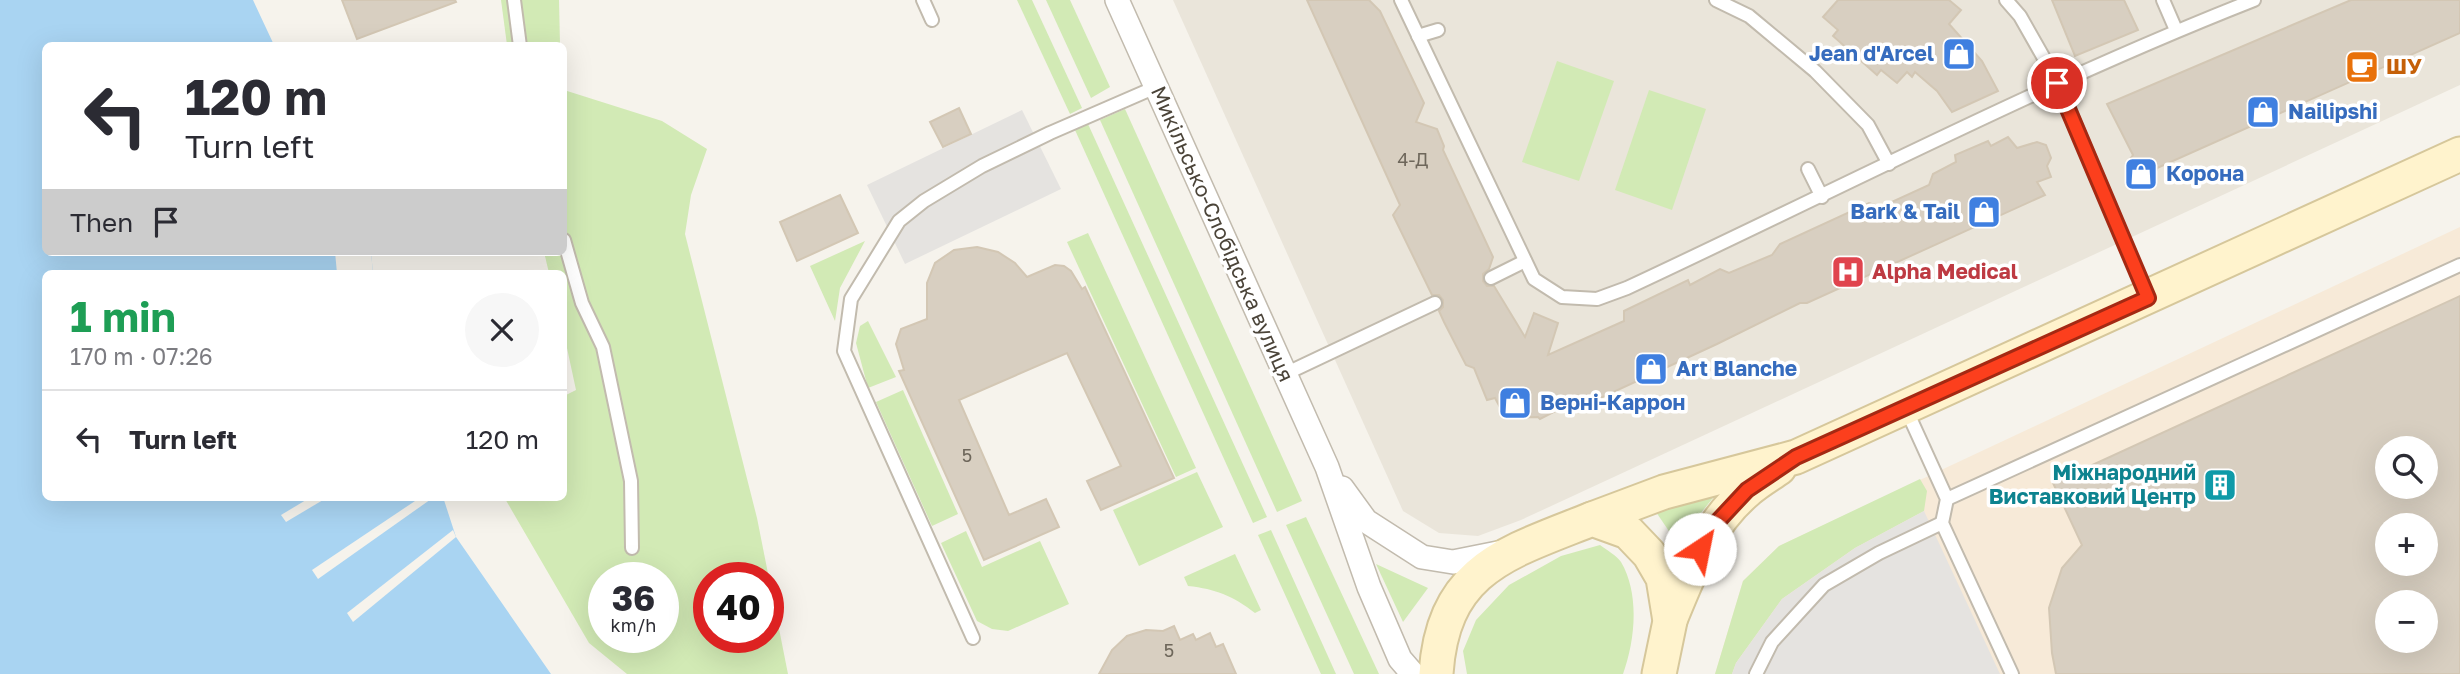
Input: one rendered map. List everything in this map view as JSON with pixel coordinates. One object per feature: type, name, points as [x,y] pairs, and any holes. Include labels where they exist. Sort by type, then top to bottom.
[{"type":"street","name":"Микільсько-Слобідська вулиця","points":[[1117,0],[1327,467],[1369,587],[1400,659],[1413,674]]},
{"type":"street","points":[[1436,674],[1437,645],[1448,612],[1466,587],[1485,568],[1513,551],[1664,492],[1796,457],[2460,154]]},
{"type":"street","points":[[1659,674],[1670,621],[1700,549],[1719,520],[1747,490],[1796,457]]},
{"type":"street","name":"Микільсько-Слобідська вулиця","points":[[1327,467],[1366,521],[1422,557],[1453,562],[1513,551]]},
{"type":"street","points":[[1592,519],[1628,532],[1649,554],[1663,578],[1670,621]]},
{"type":"lane","points":[[514,0],[519,42]]},
{"type":"lane","points":[[923,0],[932,20]]},
{"type":"lane","points":[[1401,0],[1534,279],[1562,297],[1597,299],[1628,288],[1822,197],[2057,83],[2176,30],[2254,0]]},
{"type":"lane","points":[[1716,0],[1749,16],[1815,71],[1868,125],[1889,164]]},
{"type":"lane","points":[[2006,0],[2020,16],[2057,83],[2148,298]]},
{"type":"lane","points":[[2163,0],[2176,30]]},
{"type":"lane","points":[[1418,37],[1438,30]]},
{"type":"lane","points":[[973,638],[844,351],[851,299],[899,221],[924,201],[982,166],[1156,87]]},
{"type":"lane","points":[[1808,169],[1822,197]]},
{"type":"lane","points":[[567,250],[582,303],[603,347],[631,481],[632,548]]},
{"type":"lane","points":[[1491,278],[1525,261]]},
{"type":"lane","points":[[1947,499],[2460,265]]},
{"type":"lane","points":[[1284,374],[1435,303]]},
{"type":"lane","points":[[1906,408],[1947,499],[1942,523],[2012,674]]},
{"type":"lane","points":[[1756,674],[1772,642],[1824,585],[1879,553],[1942,523]]},
{"type":"shaded area","points":[[1173,0],[2460,0],[2460,85],[1521,520],[1478,536],[1439,533],[1403,511]]},
{"type":"shaded area","points":[[1022,110],[1061,189],[905,264],[867,185]]},
{"type":"shaded area","points":[[2460,227],[2460,674],[1715,674],[1743,581],[1779,546]]},
{"type":"shaded area","points":[[1924,511],[2000,674],[1732,674],[1736,663],[1782,599],[1855,548]]},
{"type":"green space","points":[[501,0],[559,0],[560,42],[507,42]]},
{"type":"green space","points":[[1017,0],[1032,0],[1082,108],[1070,114]]},
{"type":"green space","points":[[1046,0],[1070,0],[1110,87],[1091,98]]},
{"type":"green space","points":[[1557,61],[1614,81],[1579,181],[1522,162]]},
{"type":"green space","points":[[1649,90],[1706,109],[1672,210],[1615,190]]},
{"type":"green space","points":[[567,91],[662,121],[707,149],[691,195],[685,234],[766,562],[693,562],[693,653],[784,653],[788,674],[627,674],[601,653],[679,653],[679,562],[588,562],[588,641],[506,501],[567,501],[567,394],[576,390],[567,348],[567,270],[548,270],[545,256],[567,256]]},
{"type":"green space","points":[[1125,109],[1302,501],[1277,512],[1100,120]]},
{"type":"green space","points":[[1088,124],[1267,517],[1253,523],[1075,130]]},
{"type":"green space","points":[[1088,233],[1196,468],[1176,477],[1067,242]]},
{"type":"green space","points":[[865,241],[840,288],[835,321],[810,266]]},
{"type":"green space","points":[[868,321],[896,377],[868,388],[856,343],[860,326]]},
{"type":"green space","points":[[903,390],[958,514],[932,526],[876,402]]},
{"type":"green space","points":[[1197,472],[1223,527],[1139,566],[1113,510]]},
{"type":"green space","points":[[1728,479],[1677,543],[1656,512]]},
{"type":"green space","points":[[1920,479],[1927,491],[1924,511],[1855,548],[1782,599],[1736,663],[1732,674],[1715,674],[1743,581],[1779,546]]},
{"type":"green space","points":[[1306,517],[1379,674],[1354,674],[1286,525]]},
{"type":"green space","points":[[1271,530],[1336,674],[1321,674],[1258,535]]},
{"type":"green space","points":[[966,531],[982,567],[1040,541],[1069,604],[1008,631],[992,629],[977,621],[941,543]]},
{"type":"green space","points":[[1600,545],[1621,562],[1631,588],[1633,632],[1623,674],[1467,674],[1463,651],[1476,620],[1509,585],[1561,556]]},
{"type":"green space","points":[[1235,554],[1261,610],[1255,613],[1224,594],[1188,586],[1184,577]]},
{"type":"green space","points":[[1376,564],[1428,588],[1403,622]]},
{"type":"water","points":[[0,0],[253,0],[273,42],[42,42],[42,256],[371,256],[373,270],[42,270],[42,501],[444,501],[456,537],[551,674],[0,674]]},
{"type":"pier","points":[[335,256],[371,256],[373,270],[337,270]]},
{"type":"pier","points":[[304,501],[321,501],[286,522],[281,515]]},
{"type":"pier","points":[[415,501],[428,501],[318,579],[312,570]]},
{"type":"pier","points":[[453,530],[456,537],[353,622],[347,613]]},
{"type":"building","points":[[342,0],[455,0],[456,2],[357,39]]},
{"type":"building","points":[[1307,0],[1369,0],[1380,11],[1424,103],[1416,122],[1437,129],[1443,150],[1493,257],[1489,269],[1483,274],[1483,281],[1487,286],[1494,286],[1525,337],[1534,313],[1558,323],[1548,355],[1624,321],[1624,311],[1688,280],[1690,285],[1720,269],[1729,273],[1772,255],[1780,244],[1869,203],[1881,207],[1929,185],[1933,174],[1956,162],[1955,155],[1988,141],[1991,146],[2008,137],[2017,148],[2037,142],[2046,145],[2051,158],[2047,166],[2051,177],[2037,182],[2045,195],[1807,303],[1800,303],[1579,408],[1569,404],[1540,419],[1512,418],[1502,411],[1495,398],[1487,400],[1474,368],[1466,365],[1444,322],[1439,311],[1443,307],[1443,300],[1439,295],[1432,295],[1393,215],[1400,205]]},
{"type":"building","points":[[1838,0],[1949,0],[1961,10],[1949,24],[1982,61],[1998,91],[1952,112],[1937,91],[1915,72],[1912,77],[1907,72],[1897,83],[1881,70],[1877,75],[1833,36],[1838,30],[1823,17]]},
{"type":"building","points":[[2052,0],[2124,0],[2138,30],[2075,56]]},
{"type":"building","points":[[2351,0],[2460,0],[2460,33],[2157,168],[2155,175],[2148,182],[2140,183],[2126,174],[2127,163],[2133,155],[2107,104]]},
{"type":"building","points":[[959,108],[971,134],[943,147],[930,122]]},
{"type":"building","points":[[840,195],[858,233],[797,261],[780,222]]},
{"type":"building","points":[[977,247],[998,252],[1015,263],[1027,277],[1055,265],[1064,266],[1071,271],[1082,289],[1085,287],[1174,478],[1101,510],[1087,481],[1121,466],[1067,353],[959,400],[1009,515],[1046,499],[1059,527],[984,560],[899,371],[904,370],[896,344],[901,329],[927,319],[927,283],[935,263],[954,250]]},
{"type":"building","name":"Міжнародний Виставковий Центр","points":[[2460,296],[2460,674],[2056,674],[2049,608],[2062,568],[2082,545],[2053,483]]},
{"type":"building","points":[[1174,626],[1180,640],[1193,634],[1196,640],[1210,633],[1216,647],[1223,644],[1236,674],[1099,674],[1112,650],[1127,636],[1146,630],[1163,631]]},
{"type":"place","name":"Jean d'Arcel","points":[[1959,54]]},
{"type":"place","name":"ШУ","points":[[2362,67]]},
{"type":"place","name":"Nailipshi","points":[[2263,112]]},
{"type":"place","name":"Корона","points":[[2141,174]]},
{"type":"place","name":"Bark & Tail","points":[[1984,212]]},
{"type":"place","name":"Alpha Medical","points":[[1848,272]]},
{"type":"place","name":"Art Blanche","points":[[1651,369]]},
{"type":"place","name":"Верні-Каррон","points":[[1515,403]]},
{"type":"place","name":"Міжнародний Виставковий Центр","points":[[2220,485]]},
{"type":"route","points":[[1700,549],[1719,520],[1747,490],[1796,457],[2148,298],[2057,83]]}]
